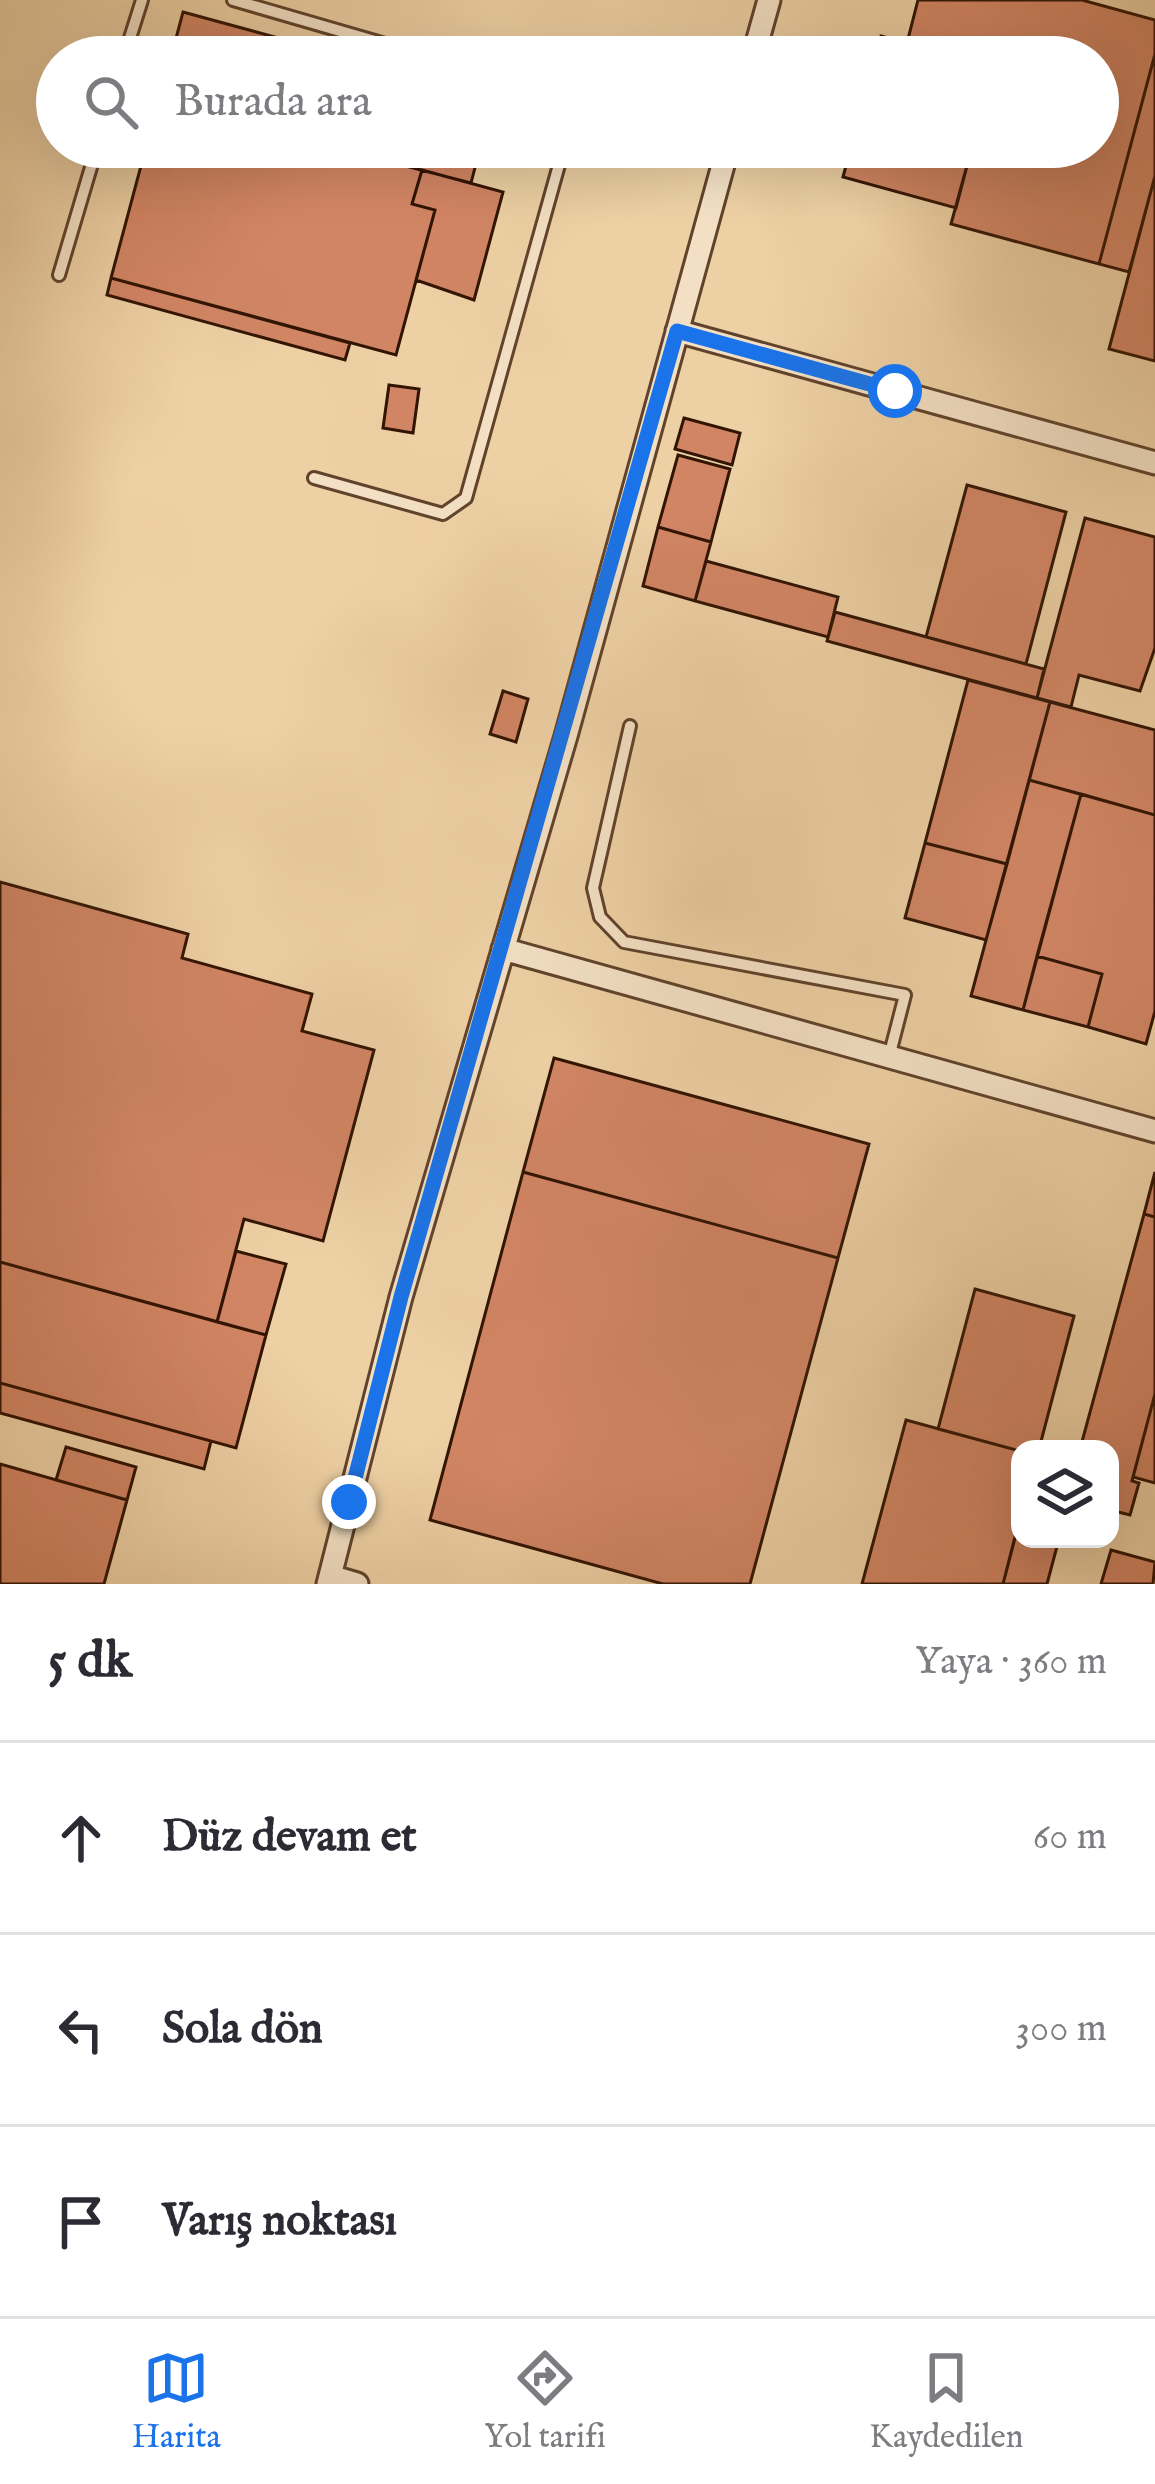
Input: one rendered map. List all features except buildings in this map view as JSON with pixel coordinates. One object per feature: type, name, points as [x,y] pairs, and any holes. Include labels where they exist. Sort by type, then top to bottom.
[{"type":"street","points":[[759,36],[769,0]]},
{"type":"street","points":[[357,1584],[329,1580],[401,1297],[722,168]]},
{"type":"street","points":[[677,331],[1155,463]]},
{"type":"street","points":[[503,949],[1155,1131]]},
{"type":"lane","points":[[131,36],[142,0]]},
{"type":"lane","points":[[233,0],[357,36]]},
{"type":"lane","points":[[59,275],[91,168]]},
{"type":"lane","points":[[314,478],[443,514],[466,498],[558,168]]},
{"type":"lane","points":[[630,726],[593,888],[600,917],[624,942],[905,995],[889,1057]]},
{"type":"route","points":[[349,1502],[401,1297],[566,736],[677,331],[895,391]]}]
